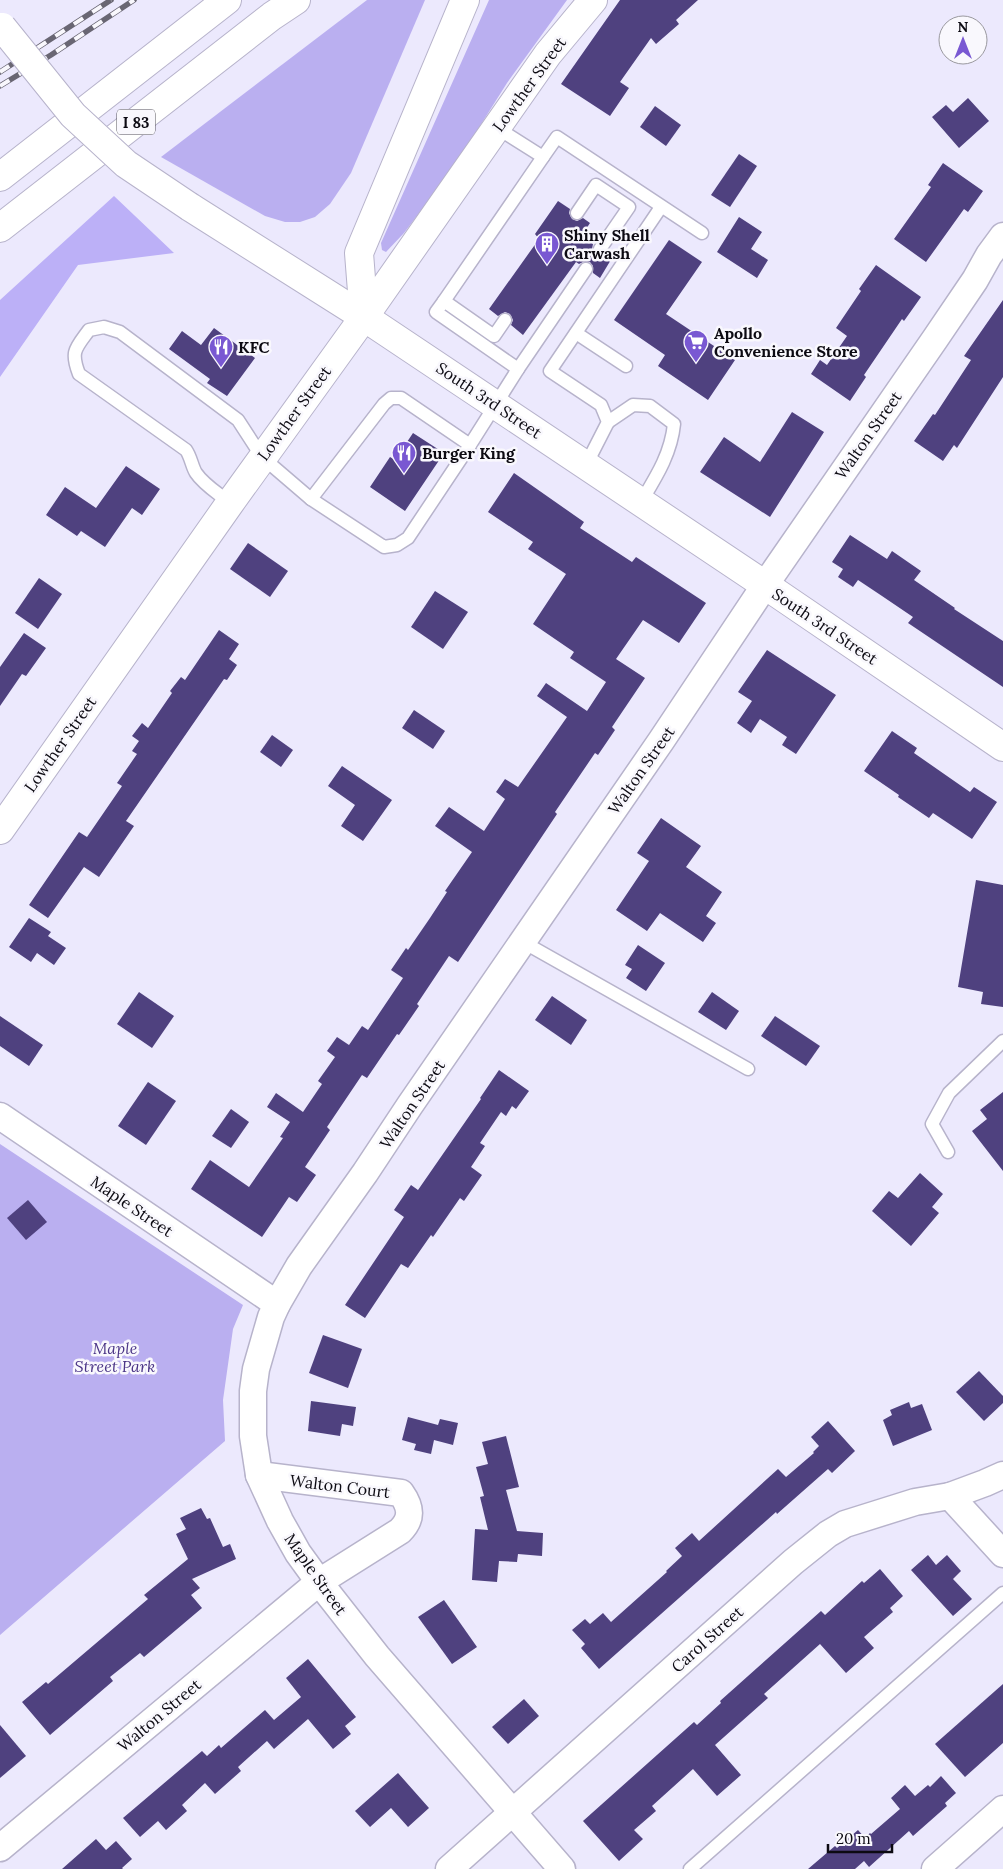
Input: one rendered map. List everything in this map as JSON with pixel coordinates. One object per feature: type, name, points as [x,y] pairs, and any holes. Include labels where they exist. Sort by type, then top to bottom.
[{"type":"main road","name":"I 83","points":[[0,176],[226,0]]},
{"type":"main road","name":"I 83","points":[[0,228],[272,16],[296,0]]},
{"type":"main road","points":[[364,316],[359,253],[465,0]]},
{"type":"main road","name":"Lowther Street","points":[[0,830],[262,457],[498,128],[548,54],[593,0]]},
{"type":"main road","name":"South 3rd Street","points":[[1,26],[73,115],[126,164],[190,207],[364,316],[1003,747]]},
{"type":"street","name":"Walton Street","points":[[276,1304],[299,1266],[365,1174],[661,741],[1003,236]]},
{"type":"street","name":"Maple Street","points":[[0,1116],[276,1304],[256,1369],[253,1391],[253,1436],[259,1475],[284,1529],[298,1553],[319,1582],[377,1656],[562,1869]]},
{"type":"street","name":"Walton Court","points":[[259,1475],[401,1494],[408,1503],[409,1518],[400,1531],[319,1582]]},
{"type":"street","name":"Carol Street","points":[[449,1869],[793,1562],[828,1534],[845,1524],[915,1502],[950,1496],[986,1484],[1003,1475]]},
{"type":"street","points":[[950,1496],[1003,1554]]},
{"type":"street","name":"Walton Street","points":[[0,1848],[319,1582]]},
{"type":"street","points":[[935,1869],[1003,1808]]},
{"type":"lane","points":[[498,128],[543,157]]},
{"type":"lane","points":[[518,369],[436,312],[556,137],[702,233]]},
{"type":"lane","points":[[577,214],[596,184],[629,207],[600,249]]},
{"type":"lane","points":[[608,422],[601,405],[550,372],[662,207]]},
{"type":"lane","points":[[230,503],[194,471],[192,459],[186,450],[80,374],[74,362],[75,350],[89,330],[104,327],[120,332],[238,420],[262,457],[311,499],[384,547],[397,544],[408,538],[518,369],[586,269]]},
{"type":"lane","points":[[444,300],[494,336],[505,320]]},
{"type":"lane","points":[[576,333],[626,366]]},
{"type":"lane","points":[[311,499],[384,404],[391,398],[401,398],[470,445]]},
{"type":"lane","points":[[586,465],[608,422],[632,405],[650,406],[674,424],[672,441],[662,468],[641,502]]},
{"type":"lane","points":[[523,942],[748,1069]]},
{"type":"lane","points":[[948,1152],[932,1124],[949,1093],[1003,1040]]},
{"type":"lane","points":[[690,1869],[1003,1593]]},
{"type":"green space","points":[[367,0],[425,0],[351,173],[330,204],[315,217],[300,222],[285,222],[265,216],[161,157]]},
{"type":"green space","points":[[489,0],[567,0],[507,83],[456,164],[404,233],[386,252],[382,250],[381,243]]},
{"type":"green space","name":"Maple Street Park","points":[[0,1144],[243,1305],[233,1329],[223,1400],[225,1441],[0,1635]]},
{"type":"shaded area","points":[[114,196],[174,253],[78,265],[0,377],[0,300]]},
{"type":"building","points":[[620,0],[698,0],[676,20],[679,24],[656,44],[651,38],[620,82],[629,88],[610,116],[561,84]]},
{"type":"building","points":[[968,98],[989,121],[959,148],[932,117],[946,105],[953,112]]},
{"type":"building","points":[[655,106],[681,125],[666,146],[640,127]]},
{"type":"building","points":[[739,154],[757,166],[730,207],[711,195]]},
{"type":"building","points":[[943,163],[983,191],[968,212],[964,209],[926,262],[894,239],[931,187],[928,185]]},
{"type":"building","name":"Shiny Shell Carwash","points":[[558,201],[570,209],[569,213],[572,219],[577,221],[583,218],[590,223],[582,235],[593,244],[592,249],[595,255],[600,257],[606,254],[612,258],[600,278],[593,273],[593,266],[590,262],[579,264],[576,262],[523,335],[511,325],[513,320],[510,314],[505,312],[498,316],[489,309],[539,239],[535,234]]},
{"type":"building","points":[[739,217],[762,232],[751,249],[768,260],[757,278],[717,252]]},
{"type":"building","points":[[669,240],[702,262],[666,314],[735,360],[708,400],[658,366],[665,355],[614,320]]},
{"type":"building","points":[[876,265],[921,297],[904,321],[902,319],[864,375],[866,377],[850,401],[811,374],[820,360],[827,365],[847,336],[836,328]]},
{"type":"building","points":[[1003,300],[1003,377],[957,448],[954,445],[943,461],[914,441],[933,414],[935,415],[971,360],[964,356]]},
{"type":"building","name":"KFC","points":[[214,328],[255,358],[227,396],[207,383],[210,379],[169,349],[182,331],[201,345]]},
{"type":"building","points":[[792,412],[824,432],[770,517],[700,472],[724,437],[760,462]]},
{"type":"building","name":"Burger King","points":[[413,433],[444,453],[405,511],[370,487],[390,457],[395,460]]},
{"type":"building","points":[[126,466],[160,489],[142,515],[132,508],[105,547],[81,531],[77,536],[46,515],[65,487],[96,508]]},
{"type":"building","points":[[514,473],[584,522],[580,528],[632,562],[636,557],[706,603],[679,643],[643,620],[616,659],[645,678],[612,727],[615,730],[598,755],[595,753],[555,812],[557,814],[458,962],[449,956],[399,1035],[397,1034],[367,1078],[362,1075],[327,1127],[330,1130],[305,1167],[316,1175],[297,1202],[289,1197],[262,1237],[191,1189],[210,1160],[249,1187],[283,1138],[280,1137],[290,1122],[267,1107],[276,1093],[303,1112],[322,1084],[318,1081],[335,1057],[327,1051],[337,1037],[349,1045],[362,1026],[368,1030],[403,978],[391,970],[406,948],[408,950],[430,918],[447,892],[445,891],[472,852],[435,826],[449,807],[484,831],[505,799],[496,792],[505,779],[518,787],[567,717],[537,696],[546,683],[587,711],[606,682],[570,658],[574,652],[533,624],[566,574],[528,549],[533,542],[488,512]]},
{"type":"building","points":[[850,535],[887,559],[892,551],[921,571],[914,580],[1003,641],[1003,687],[908,623],[913,617],[858,580],[853,587],[838,577],[843,569],[832,562]]},
{"type":"building","points":[[248,543],[288,571],[270,597],[230,569]]},
{"type":"building","points":[[39,578],[62,594],[38,629],[15,613]]},
{"type":"building","points":[[435,591],[468,612],[443,649],[411,627]]},
{"type":"building","points":[[219,630],[239,644],[229,659],[237,665],[227,680],[224,679],[126,821],[134,826],[99,877],[84,867],[48,918],[29,905],[79,832],[87,837],[122,786],[117,783],[137,754],[132,751],[139,741],[132,736],[142,723],[148,728],[172,693],[170,691],[181,677],[185,680]]},
{"type":"building","points":[[24,633],[46,648],[26,676],[22,674],[0,706],[0,667]]},
{"type":"building","points":[[767,650],[836,695],[796,754],[782,745],[787,737],[760,719],[751,733],[737,723],[752,701],[738,692]]},
{"type":"building","points":[[414,710],[445,731],[433,749],[402,728]]},
{"type":"building","points":[[892,731],[917,748],[914,753],[970,792],[974,787],[997,802],[972,839],[933,813],[929,818],[864,771]]},
{"type":"building","points":[[272,735],[293,750],[281,767],[260,752]]},
{"type":"building","points":[[342,766],[392,800],[363,841],[341,826],[355,805],[328,786]]},
{"type":"building","points":[[661,818],[701,846],[686,867],[722,892],[706,916],[716,923],[703,942],[660,913],[647,931],[616,910],[649,861],[637,853]]},
{"type":"building","points":[[976,880],[1003,885],[1003,1007],[981,1004],[983,992],[958,987]]},
{"type":"building","points":[[29,918],[51,932],[48,936],[66,948],[54,965],[37,953],[31,962],[9,947]]},
{"type":"building","points":[[638,945],[665,963],[646,991],[626,978],[632,969],[625,965]]},
{"type":"building","points":[[139,992],[174,1016],[152,1048],[117,1024]]},
{"type":"building","points":[[712,992],[739,1011],[726,1030],[698,1012]]},
{"type":"building","points":[[552,996],[587,1020],[571,1045],[535,1020]]},
{"type":"building","points":[[0,1016],[43,1045],[29,1066],[0,1046]]},
{"type":"building","points":[[775,1016],[820,1046],[806,1066],[761,1036]]},
{"type":"building","points":[[499,1070],[529,1091],[516,1109],[512,1106],[506,1116],[501,1112],[480,1143],[485,1146],[471,1167],[482,1175],[464,1201],[460,1198],[433,1237],[431,1235],[408,1268],[401,1264],[365,1318],[345,1305],[404,1217],[394,1210],[411,1185],[418,1190]]},
{"type":"building","points":[[148,1082],[176,1101],[146,1145],[118,1126]]},
{"type":"building","points":[[1003,1092],[1003,1171],[972,1131],[987,1119],[980,1110]]},
{"type":"building","points":[[231,1109],[249,1122],[231,1148],[212,1136]]},
{"type":"building","points":[[920,1173],[943,1194],[932,1207],[939,1213],[911,1246],[872,1211],[889,1191],[898,1198]]},
{"type":"building","points":[[28,1200],[47,1222],[26,1240],[7,1218]]},
{"type":"building","points":[[323,1335],[362,1349],[348,1388],[309,1373]]},
{"type":"building","points":[[979,1371],[1003,1396],[1003,1403],[984,1421],[956,1392]]},
{"type":"building","points":[[311,1401],[356,1407],[353,1426],[342,1424],[340,1436],[308,1431]]},
{"type":"building","points":[[909,1402],[911,1408],[922,1404],[932,1430],[893,1446],[883,1420],[892,1415],[890,1410]]},
{"type":"building","points":[[408,1417],[438,1425],[440,1419],[458,1423],[453,1445],[434,1440],[431,1454],[414,1450],[416,1444],[402,1440]]},
{"type":"building","points":[[828,1421],[855,1451],[832,1473],[828,1469],[777,1514],[776,1512],[599,1669],[581,1648],[585,1644],[572,1630],[585,1619],[590,1624],[603,1613],[611,1622],[667,1572],[682,1556],[675,1548],[692,1533],[699,1541],[778,1469],[786,1477],[814,1453],[819,1446],[811,1437]]},
{"type":"building","points":[[506,1436],[519,1487],[506,1490],[517,1531],[543,1533],[542,1556],[518,1554],[517,1562],[499,1561],[497,1582],[472,1580],[475,1529],[488,1530],[480,1497],[484,1496],[476,1467],[488,1464],[482,1442]]},
{"type":"building","points":[[201,1508],[207,1519],[210,1518],[223,1547],[230,1544],[236,1559],[192,1579],[200,1588],[191,1595],[202,1608],[144,1657],[140,1653],[110,1677],[113,1681],[50,1735],[22,1702],[46,1682],[48,1684],[148,1599],[144,1595],[188,1559],[176,1534],[186,1529],[180,1518]]},
{"type":"building","points":[[928,1555],[936,1565],[947,1555],[961,1571],[953,1579],[972,1599],[953,1616],[911,1570]]},
{"type":"building","points":[[880,1569],[903,1596],[890,1608],[893,1612],[864,1637],[874,1648],[846,1673],[820,1644],[764,1694],[768,1698],[715,1745],[741,1775],[717,1796],[693,1769],[652,1806],[656,1811],[634,1830],[643,1839],[619,1861],[583,1821],[694,1722],[697,1725],[721,1703],[720,1701],[821,1611],[825,1615],[862,1581],[864,1583]]},
{"type":"building","points":[[444,1600],[477,1647],[452,1664],[418,1617]]},
{"type":"building","points":[[308,1659],[356,1717],[345,1726],[351,1734],[333,1749],[308,1719],[274,1749],[267,1741],[238,1767],[241,1771],[215,1794],[205,1783],[182,1805],[187,1811],[166,1830],[158,1821],[140,1837],[123,1818],[202,1751],[207,1756],[219,1745],[221,1748],[265,1710],[274,1720],[301,1697],[286,1678]]},
{"type":"building","points":[[1003,1684],[1003,1743],[965,1777],[935,1744]]},
{"type":"building","points":[[524,1699],[539,1716],[508,1744],[492,1727]]},
{"type":"building","points":[[0,1725],[26,1756],[0,1778]]},
{"type":"building","points":[[398,1773],[429,1808],[408,1827],[391,1808],[370,1827],[355,1811]]},
{"type":"building","points":[[941,1776],[956,1793],[945,1803],[947,1806],[913,1836],[909,1831],[869,1867],[864,1861],[855,1869],[808,1869],[835,1846],[837,1848],[858,1830],[865,1838],[900,1809],[891,1798],[905,1785],[915,1796],[928,1785],[930,1787]]},
{"type":"building","points":[[96,1839],[106,1850],[116,1841],[132,1859],[123,1869],[62,1869]]},
{"type":"railway","points":[[0,72],[111,0]]},
{"type":"railway","points":[[0,86],[134,0]]},
{"type":"place","name":"Shiny Shell Carwash","points":[[547,265]]},
{"type":"place","name":"Apollo Convenience Store","points":[[696,363]]},
{"type":"place","name":"KFC","points":[[221,368]]},
{"type":"place","name":"Burger King","points":[[404,474]]}]
